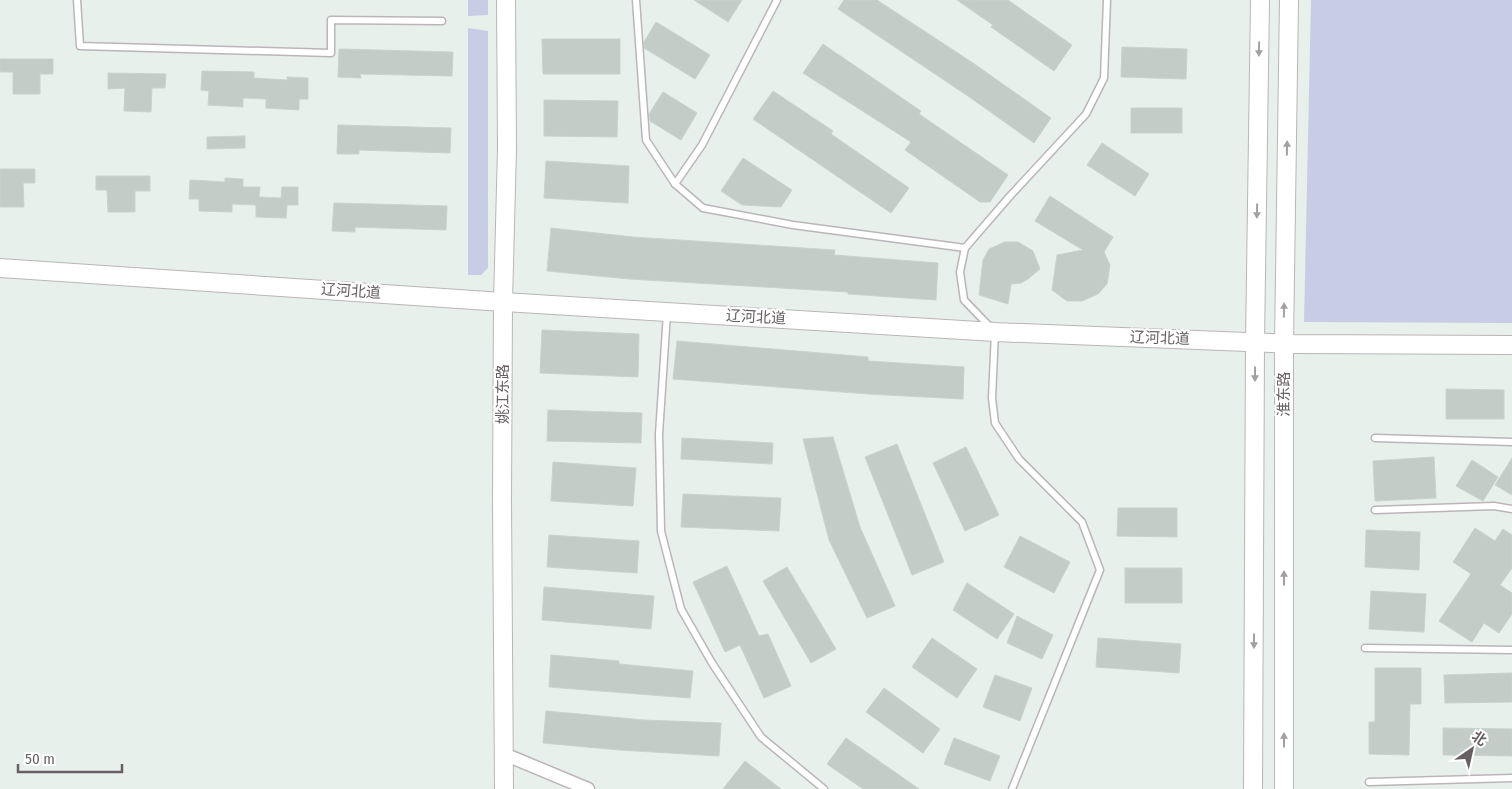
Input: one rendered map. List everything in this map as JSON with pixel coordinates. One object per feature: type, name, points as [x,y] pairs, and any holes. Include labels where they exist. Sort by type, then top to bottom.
[{"type":"street","name":"姚江东路","points":[[504,789],[509,756],[512,422],[508,302],[506,0]]},
{"type":"street","name":"姚江东路","points":[[508,302],[514,0]]},
{"type":"street","name":"淮东路","points":[[1253,789],[1255,342],[1260,0]]},
{"type":"street","name":"淮东路","points":[[1284,789],[1284,343],[1289,0]]},
{"type":"street","name":"辽河北道","points":[[0,268],[995,332],[1284,343],[1512,345]]},
{"type":"street","name":"姚江东路","points":[[509,756],[515,789]]},
{"type":"street","points":[[509,756],[588,789]]},
{"type":"lane","points":[[77,0],[80,46],[331,53],[331,20],[442,22]]},
{"type":"lane","points":[[636,0],[646,140],[676,184],[703,208],[793,225],[965,248]]},
{"type":"lane","points":[[676,184],[702,145],[777,0]]},
{"type":"lane","points":[[1012,789],[1100,570],[1082,522],[1020,459],[995,423],[992,398],[995,332],[964,300],[960,272],[965,248],[1086,114],[1104,78],[1107,0]]},
{"type":"lane","points":[[667,312],[659,434],[661,531],[681,609],[712,663],[761,737],[824,789]]},
{"type":"lane","points":[[1376,438],[1512,442]]},
{"type":"lane","points":[[1375,510],[1494,506],[1512,509]]},
{"type":"lane","points":[[1365,648],[1512,650]]},
{"type":"lane","points":[[1369,782],[1512,778]]},
{"type":"shaded area","points":[[468,0],[488,0],[488,15],[468,16]]},
{"type":"shaded area","points":[[1311,0],[1512,0],[1512,323],[1304,322]]},
{"type":"shaded area","points":[[468,28],[488,31],[488,268],[481,275],[468,275]]},
{"type":"building","points":[[694,0],[742,0],[728,22]]},
{"type":"building","points":[[844,0],[877,0],[973,63],[1051,118],[1034,143],[968,96],[838,9]]},
{"type":"building","points":[[957,0],[1008,0],[1072,45],[1054,71],[991,27],[993,25]]},
{"type":"building","points":[[656,22],[710,55],[695,79],[644,48],[644,42]]},
{"type":"building","points":[[542,39],[620,39],[620,74],[543,74]]},
{"type":"building","points":[[823,44],[921,111],[919,114],[1008,175],[990,202],[980,202],[905,150],[911,142],[803,73]]},
{"type":"building","points":[[1122,47],[1187,49],[1186,79],[1121,77]]},
{"type":"building","points":[[339,49],[453,52],[452,76],[360,74],[361,78],[338,77]]},
{"type":"building","points":[[0,59],[53,59],[53,74],[40,74],[40,94],[13,94],[13,72],[0,72]]},
{"type":"building","points":[[202,71],[254,72],[254,78],[287,80],[287,77],[308,78],[308,99],[299,99],[299,110],[266,108],[266,99],[243,98],[243,107],[208,105],[209,91],[201,90]]},
{"type":"building","points":[[108,73],[166,74],[165,88],[152,88],[151,112],[124,111],[125,88],[108,89]]},
{"type":"building","points":[[773,91],[833,131],[831,134],[909,188],[891,213],[753,119]]},
{"type":"building","points":[[663,92],[697,113],[681,140],[650,121],[649,114]]},
{"type":"building","points":[[544,100],[618,101],[617,137],[544,136]]},
{"type":"building","points":[[1131,108],[1182,108],[1182,133],[1131,133]]},
{"type":"building","points":[[338,125],[451,128],[450,153],[359,150],[359,154],[337,154]]},
{"type":"building","points":[[245,136],[245,148],[207,149],[207,137]]},
{"type":"building","points":[[1102,143],[1149,174],[1135,196],[1087,165]]},
{"type":"building","points":[[743,158],[792,190],[781,207],[742,205],[721,191]]},
{"type":"building","points":[[546,161],[629,166],[628,203],[544,198]]},
{"type":"building","points":[[0,169],[35,169],[35,183],[23,183],[24,207],[0,207]]},
{"type":"building","points":[[96,176],[150,176],[150,191],[135,191],[135,212],[108,212],[107,190],[96,190]]},
{"type":"building","points":[[225,178],[243,179],[243,187],[260,187],[259,197],[281,198],[282,187],[298,187],[298,205],[287,205],[286,218],[256,217],[256,205],[232,204],[232,212],[199,211],[199,199],[189,199],[190,180],[225,182]]},
{"type":"building","points":[[1050,196],[1113,237],[1104,252],[1110,265],[1107,284],[1098,294],[1082,301],[1067,301],[1052,290],[1057,255],[1083,250],[1035,221]]},
{"type":"building","points":[[334,203],[447,206],[446,230],[355,227],[355,232],[332,231]]},
{"type":"building","points":[[551,228],[633,237],[835,250],[834,255],[938,263],[936,300],[848,294],[848,292],[629,279],[547,271]]},
{"type":"building","points":[[1005,242],[1018,242],[1033,251],[1040,269],[1021,283],[1011,284],[1008,304],[979,295],[983,260],[989,249]]},
{"type":"building","points":[[542,330],[639,334],[638,377],[540,373]]},
{"type":"building","points":[[677,341],[868,357],[868,361],[964,367],[963,399],[868,394],[673,379]]},
{"type":"building","points":[[1446,389],[1504,390],[1504,419],[1446,419]]},
{"type":"building","points":[[548,410],[642,413],[641,443],[547,441]]},
{"type":"building","points":[[833,437],[860,527],[895,606],[867,618],[829,540],[803,439]]},
{"type":"building","points":[[682,438],[773,443],[772,464],[681,459]]},
{"type":"building","points":[[897,444],[944,562],[912,575],[865,457]]},
{"type":"building","points":[[966,447],[999,515],[965,531],[933,463]]},
{"type":"building","points":[[1434,457],[1436,498],[1375,501],[1373,461]]},
{"type":"building","points":[[1512,458],[1512,495],[1495,485]]},
{"type":"building","points":[[1472,460],[1498,477],[1483,501],[1456,486]]},
{"type":"building","points":[[553,462],[636,468],[633,506],[551,501]]},
{"type":"building","points":[[683,494],[781,498],[779,531],[681,527]]},
{"type":"building","points":[[1118,508],[1177,508],[1177,537],[1117,536]]},
{"type":"building","points":[[1475,528],[1495,541],[1503,529],[1512,535],[1512,568],[1500,585],[1512,593],[1512,614],[1499,633],[1484,623],[1472,642],[1439,621],[1471,574],[1453,562]]},
{"type":"building","points":[[1366,530],[1420,532],[1419,570],[1365,567]]},
{"type":"building","points":[[549,535],[639,541],[637,573],[547,567]]},
{"type":"building","points":[[1020,536],[1070,562],[1054,593],[1004,567]]},
{"type":"building","points":[[727,566],[759,636],[768,634],[791,686],[764,698],[740,645],[725,652],[693,582]]},
{"type":"building","points":[[787,567],[836,649],[811,663],[763,581]]},
{"type":"building","points":[[1125,568],[1182,568],[1182,603],[1125,603]]},
{"type":"building","points":[[967,583],[1014,614],[997,639],[953,610]]},
{"type":"building","points":[[544,587],[654,596],[651,629],[542,620]]},
{"type":"building","points":[[1371,591],[1426,594],[1424,632],[1369,629]]},
{"type":"building","points":[[1017,616],[1053,635],[1042,659],[1007,643]]},
{"type":"building","points":[[932,638],[977,669],[957,698],[912,667]]},
{"type":"building","points":[[1098,638],[1181,644],[1179,673],[1096,667]]},
{"type":"building","points":[[551,655],[619,661],[619,664],[693,671],[690,698],[549,687]]},
{"type":"building","points":[[1375,668],[1421,668],[1421,704],[1410,704],[1409,755],[1369,754],[1369,722],[1375,722]]},
{"type":"building","points":[[1512,673],[1512,702],[1445,703],[1444,675]]},
{"type":"building","points":[[995,675],[1032,688],[1020,721],[983,707]]},
{"type":"building","points":[[884,688],[940,729],[923,753],[866,712]]},
{"type":"building","points":[[546,711],[644,720],[721,723],[719,756],[543,743]]},
{"type":"building","points":[[1443,728],[1512,729],[1512,756],[1443,755]]},
{"type":"building","points":[[846,738],[919,789],[863,789],[827,764]]},
{"type":"building","points":[[954,738],[1000,756],[990,781],[944,764]]},
{"type":"building","points":[[745,761],[781,789],[723,789]]}]
